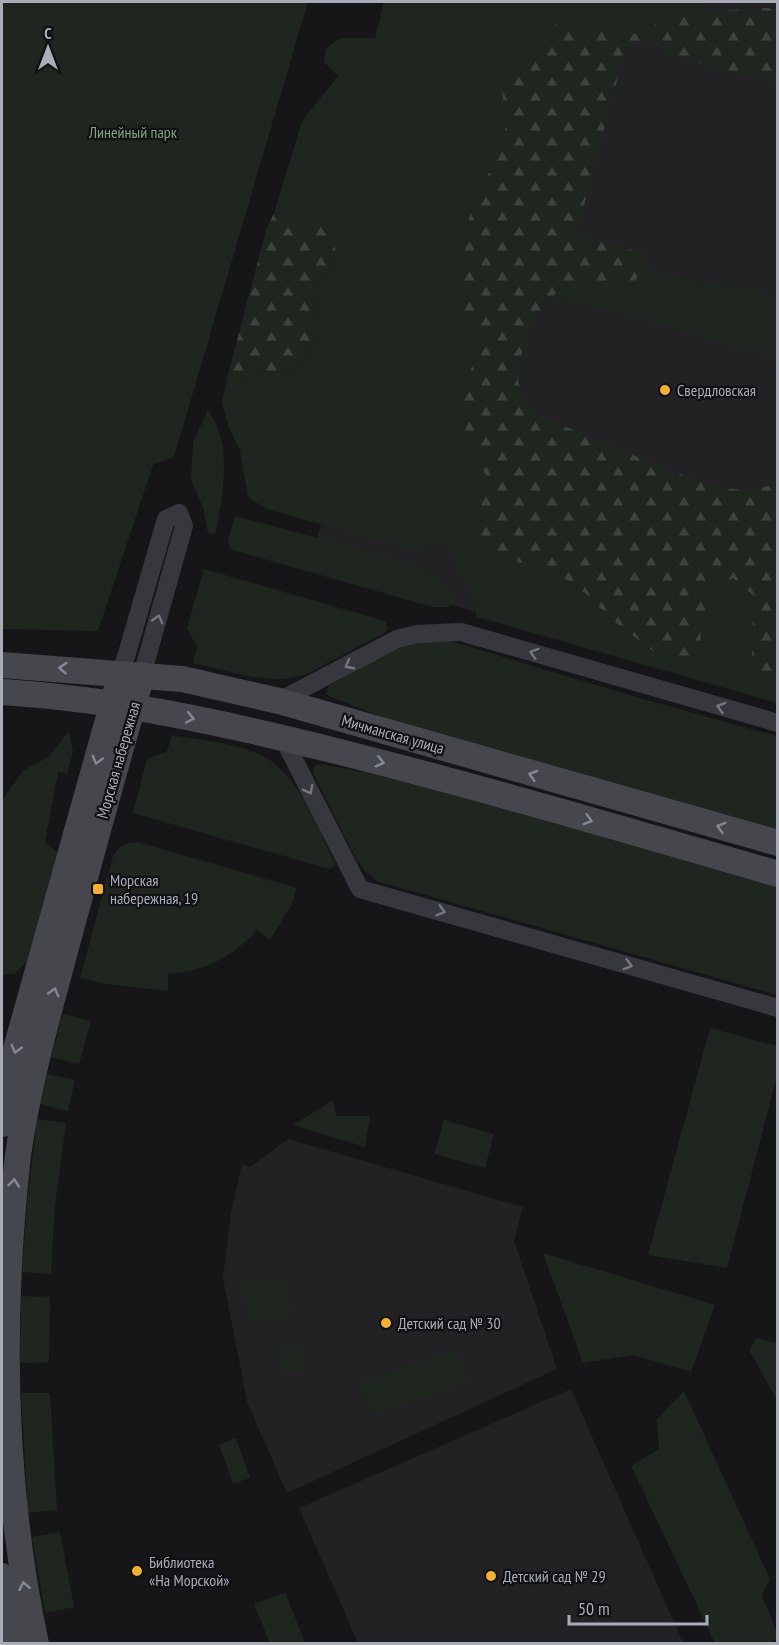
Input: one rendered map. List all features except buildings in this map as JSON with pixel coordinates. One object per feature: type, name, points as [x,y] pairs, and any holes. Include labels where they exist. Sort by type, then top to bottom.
[{"type":"main road","name":"Мичманская улица","points":[[2,665],[182,679],[279,701],[777,843]]},
{"type":"main road","name":"Морская набережная","points":[[2,1124],[14,1056],[132,675]]},
{"type":"main road","name":"Мичманская улица","points":[[2,692],[123,705],[283,738],[408,769],[777,874]]},
{"type":"main road","name":"Морская набережная","points":[[36,1644],[15,1528],[6,1429],[5,1328],[12,1203],[35,1061],[123,705]]},
{"type":"main road","points":[[2,1576],[14,1644]]},
{"type":"street","name":"Морская набережная","points":[[179,513],[184,526],[132,675],[166,519],[179,513]]},
{"type":"street","points":[[279,701],[398,639],[417,634],[461,632],[777,723]]},
{"type":"street","points":[[283,738],[360,889],[777,1008]]},
{"type":"shaded area","points":[[469,2],[777,2],[777,701],[310,563]]},
{"type":"shaded area","name":"Детский сад № 30","points":[[288,1139],[523,1207],[514,1241],[557,1369],[287,1493],[247,1402],[223,1278],[231,1213],[242,1164],[250,1167]]},
{"type":"shaded area","name":"Детский сад № 29","points":[[571,1389],[683,1643],[358,1643],[299,1508]]},
{"type":"green space","name":"Линейный парк","points":[[2,2],[308,2],[174,457],[153,465],[98,631],[2,629]]},
{"type":"green space","points":[[384,2],[705,2],[705,12],[692,13],[650,39],[604,23],[579,38],[558,22],[522,62],[502,90],[506,127],[497,155],[465,314],[482,342],[461,394],[467,442],[488,479],[478,504],[485,556],[550,568],[586,594],[616,623],[669,662],[701,661],[700,630],[710,591],[733,578],[753,595],[752,667],[777,680],[777,703],[477,617],[470,592],[445,543],[409,549],[266,509],[248,497],[240,451],[229,428],[222,402],[229,371],[244,379],[294,368],[309,354],[316,331],[312,302],[319,280],[336,259],[274,213],[302,121],[338,76],[324,62],[326,49],[340,38],[375,38]]},
{"type":"green space","points":[[768,8],[777,11],[777,82],[720,69],[668,53],[650,39],[659,14]]},
{"type":"green space","points":[[558,22],[579,38],[604,23],[650,39],[629,46],[624,54],[576,235],[647,254],[632,289],[599,283],[561,287],[534,318],[523,346],[518,382],[529,411],[710,486],[748,491],[777,484],[777,680],[752,667],[753,595],[733,578],[710,591],[700,630],[702,661],[669,663],[616,623],[586,594],[550,568],[485,556],[468,539],[488,479],[467,442],[461,394],[482,342],[465,314],[459,278],[470,213],[497,155],[506,127],[502,90],[521,62]]},
{"type":"green space","points":[[274,213],[296,228],[322,220],[334,235],[336,259],[319,280],[312,302],[316,331],[309,354],[294,368],[244,379],[229,371],[266,230]]},
{"type":"green space","points":[[643,263],[661,274],[718,285],[760,289],[777,299],[777,357],[730,346],[628,315],[582,304],[549,301],[561,286],[599,283],[632,289]]},
{"type":"green space","points":[[208,410],[218,428],[224,455],[222,497],[215,534],[208,533],[203,507],[191,480],[193,442]]},
{"type":"green space","points":[[235,516],[396,559],[425,569],[448,585],[457,600],[449,607],[432,607],[230,549],[228,539]]},
{"type":"green space","points":[[204,569],[385,621],[388,629],[307,674],[293,678],[250,676],[193,663],[197,647],[187,628]]},
{"type":"green space","points":[[428,640],[450,641],[643,699],[777,736],[777,831],[409,727],[328,696],[326,693],[329,686],[377,659]]},
{"type":"green space","points":[[69,731],[73,752],[67,773],[58,772],[45,842],[59,853],[27,962],[14,974],[2,974],[2,800],[24,770],[48,757]]},
{"type":"green space","points":[[172,735],[242,748],[263,756],[276,765],[288,776],[306,804],[335,866],[329,869],[133,813],[147,759],[167,751]]},
{"type":"green space","points":[[320,764],[405,780],[777,886],[777,995],[377,881],[364,870],[356,859],[314,775],[313,767]]},
{"type":"green space","points":[[137,842],[297,888],[292,904],[270,940],[257,930],[238,948],[217,961],[194,970],[168,974],[168,991],[107,984],[80,978],[113,856],[123,846]]},
{"type":"green space","points":[[63,1014],[91,1021],[79,1064],[51,1057]]},
{"type":"green space","points":[[710,1028],[777,1046],[777,1076],[727,1268],[648,1255]]},
{"type":"green space","points":[[47,1074],[75,1080],[68,1111],[40,1104]]},
{"type":"green space","points":[[333,1100],[336,1116],[370,1116],[365,1147],[293,1125]]},
{"type":"green space","points":[[37,1119],[66,1123],[55,1206],[51,1274],[22,1272]]},
{"type":"green space","points":[[444,1120],[494,1134],[485,1168],[434,1154]]},
{"type":"green space","points":[[543,1253],[715,1305],[691,1372],[633,1355],[583,1363]]},
{"type":"green space","points":[[244,1279],[292,1279],[289,1320],[248,1321],[243,1296]]},
{"type":"green space","points":[[21,1296],[50,1297],[49,1362],[20,1363]]},
{"type":"green space","points":[[756,1338],[777,1343],[777,1400],[749,1350]]},
{"type":"green space","points":[[279,1346],[303,1346],[304,1370],[280,1371]]},
{"type":"green space","points":[[457,1348],[468,1381],[372,1416],[360,1383]]},
{"type":"green space","points":[[684,1391],[770,1579],[762,1595],[777,1633],[777,1639],[767,1643],[715,1643],[631,1466],[659,1449],[657,1419]]},
{"type":"green space","points":[[21,1393],[50,1393],[57,1510],[28,1513]]},
{"type":"green space","points":[[236,1438],[250,1478],[233,1484],[219,1445]]},
{"type":"green space","points":[[60,1532],[74,1607],[45,1613],[32,1537]]},
{"type":"green space","points":[[285,1592],[305,1643],[270,1643],[254,1604]]},
{"type":"place","name":"Свердловская","points":[[665,390]]},
{"type":"place","name":"Морская набережная, 19","points":[[98,889]]},
{"type":"place","name":"Детский сад № 30","points":[[386,1323]]},
{"type":"place","name":"Библиотека «На Морской»","points":[[137,1571]]},
{"type":"place","name":"Детский сад № 29","points":[[491,1576]]}]
